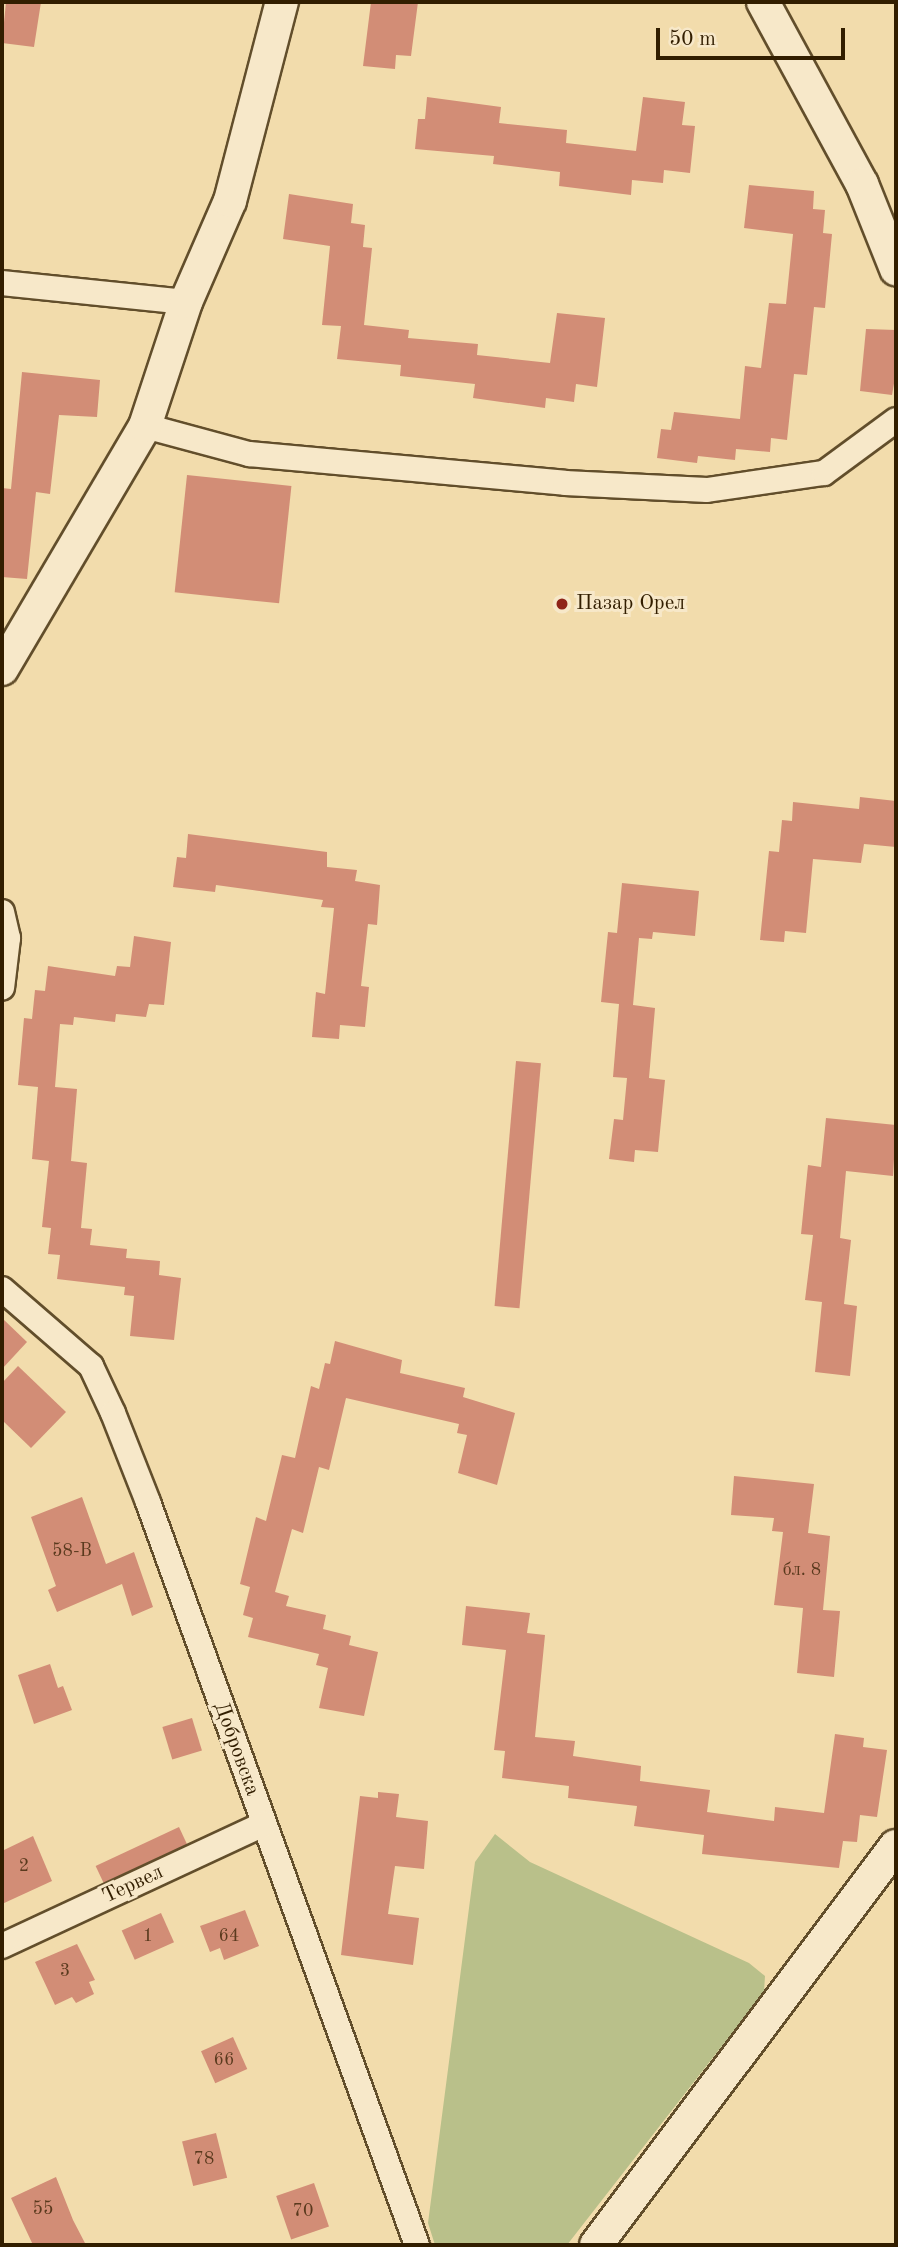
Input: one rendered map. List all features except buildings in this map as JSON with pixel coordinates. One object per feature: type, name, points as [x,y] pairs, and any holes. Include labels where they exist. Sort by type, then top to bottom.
[{"type":"street","points":[[2,669],[145,426],[186,302],[230,201],[282,2]]},
{"type":"street","points":[[763,2],[862,184],[896,269]]},
{"type":"street","points":[[2,283],[186,302]]},
{"type":"street","points":[[145,426],[249,454],[565,482],[707,490],[824,472],[896,420]]},
{"type":"street","points":[[2,912],[8,938],[2,988]]},
{"type":"street","name":"Добровска","points":[[2,1289],[91,1366],[148,1502],[416,2245]]},
{"type":"street","name":"Тервел","points":[[2,1946],[264,1824]]},
{"type":"street","points":[[596,2245],[896,1846]]},
{"type":"green space","points":[[495,1834],[530,1862],[749,1963],[765,1976],[764,1992],[567,2245],[435,2245],[428,2223],[475,1862]]},
{"type":"place","name":"Пазар Орел","points":[[562,604]]}]
